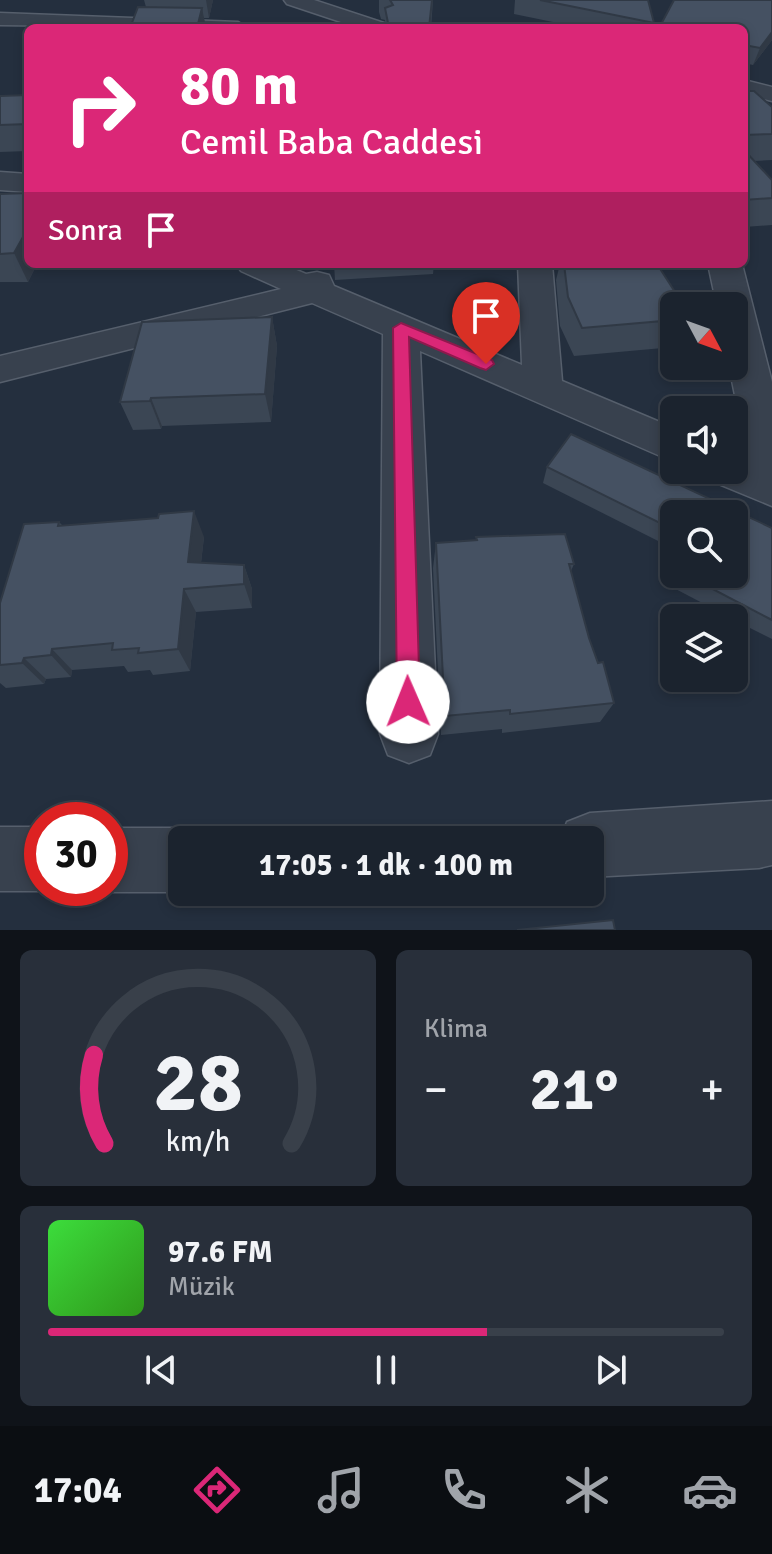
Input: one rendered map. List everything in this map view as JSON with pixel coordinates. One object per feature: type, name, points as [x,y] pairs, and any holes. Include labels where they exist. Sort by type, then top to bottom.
[{"type":"street","points":[[294,0],[368,24]]},
{"type":"street","points":[[0,19],[91,24]]},
{"type":"street","points":[[748,88],[772,94]]},
{"type":"street","points":[[0,181],[24,183]]},
{"type":"street","points":[[271,268],[317,278],[401,328],[660,440]]},
{"type":"street","points":[[535,268],[543,389]]},
{"type":"street","points":[[726,268],[771,464],[756,481]]},
{"type":"street","points":[[0,369],[65,353],[317,278]]},
{"type":"street","points":[[401,328],[409,734]]},
{"type":"street","points":[[0,342],[65,353]]},
{"type":"street","points":[[604,844],[772,833]]},
{"type":"street","points":[[0,859],[24,859]]},
{"type":"street","points":[[128,860],[168,861]]},
{"type":"building","points":[[390,0],[432,0],[429,24],[388,24],[385,8],[393,5]]},
{"type":"building","points":[[540,0],[648,0],[654,23]]},
{"type":"building","points":[[674,0],[772,0],[772,32],[760,48],[748,46],[748,24],[661,24]]},
{"type":"building","points":[[138,7],[202,8],[198,24],[132,24]]},
{"type":"building","points":[[748,91],[754,91],[772,107],[772,134],[748,135]]},
{"type":"building","points":[[24,95],[24,124],[0,125],[0,96]]},
{"type":"building","points":[[748,154],[772,180],[772,198],[748,200]]},
{"type":"building","points":[[24,193],[24,235],[14,253],[0,254],[0,194]]},
{"type":"building","points":[[564,268],[660,268],[675,292],[660,292],[660,321],[582,328],[568,297]]},
{"type":"building","points":[[272,317],[265,394],[120,402],[142,322]]},
{"type":"building","points":[[571,434],[660,476],[660,484],[678,484],[712,500],[660,500],[660,523],[547,467]]},
{"type":"building","points":[[194,511],[188,562],[244,565],[244,584],[184,589],[178,649],[138,653],[139,648],[112,650],[113,643],[52,649],[51,655],[0,665],[0,603],[24,524],[59,522],[58,526],[158,518],[159,514]]},
{"type":"building","points":[[748,517],[772,528],[772,620],[748,607],[748,604],[741,604],[711,588],[748,588]]},
{"type":"building","points":[[565,534],[574,564],[569,564],[589,638],[598,663],[603,662],[614,703],[510,714],[510,710],[445,716],[436,543],[477,540],[476,537]]},
{"type":"building","points":[[613,920],[615,930],[517,930]]},
{"type":"route","points":[[408,702],[401,328],[486,364]]}]
